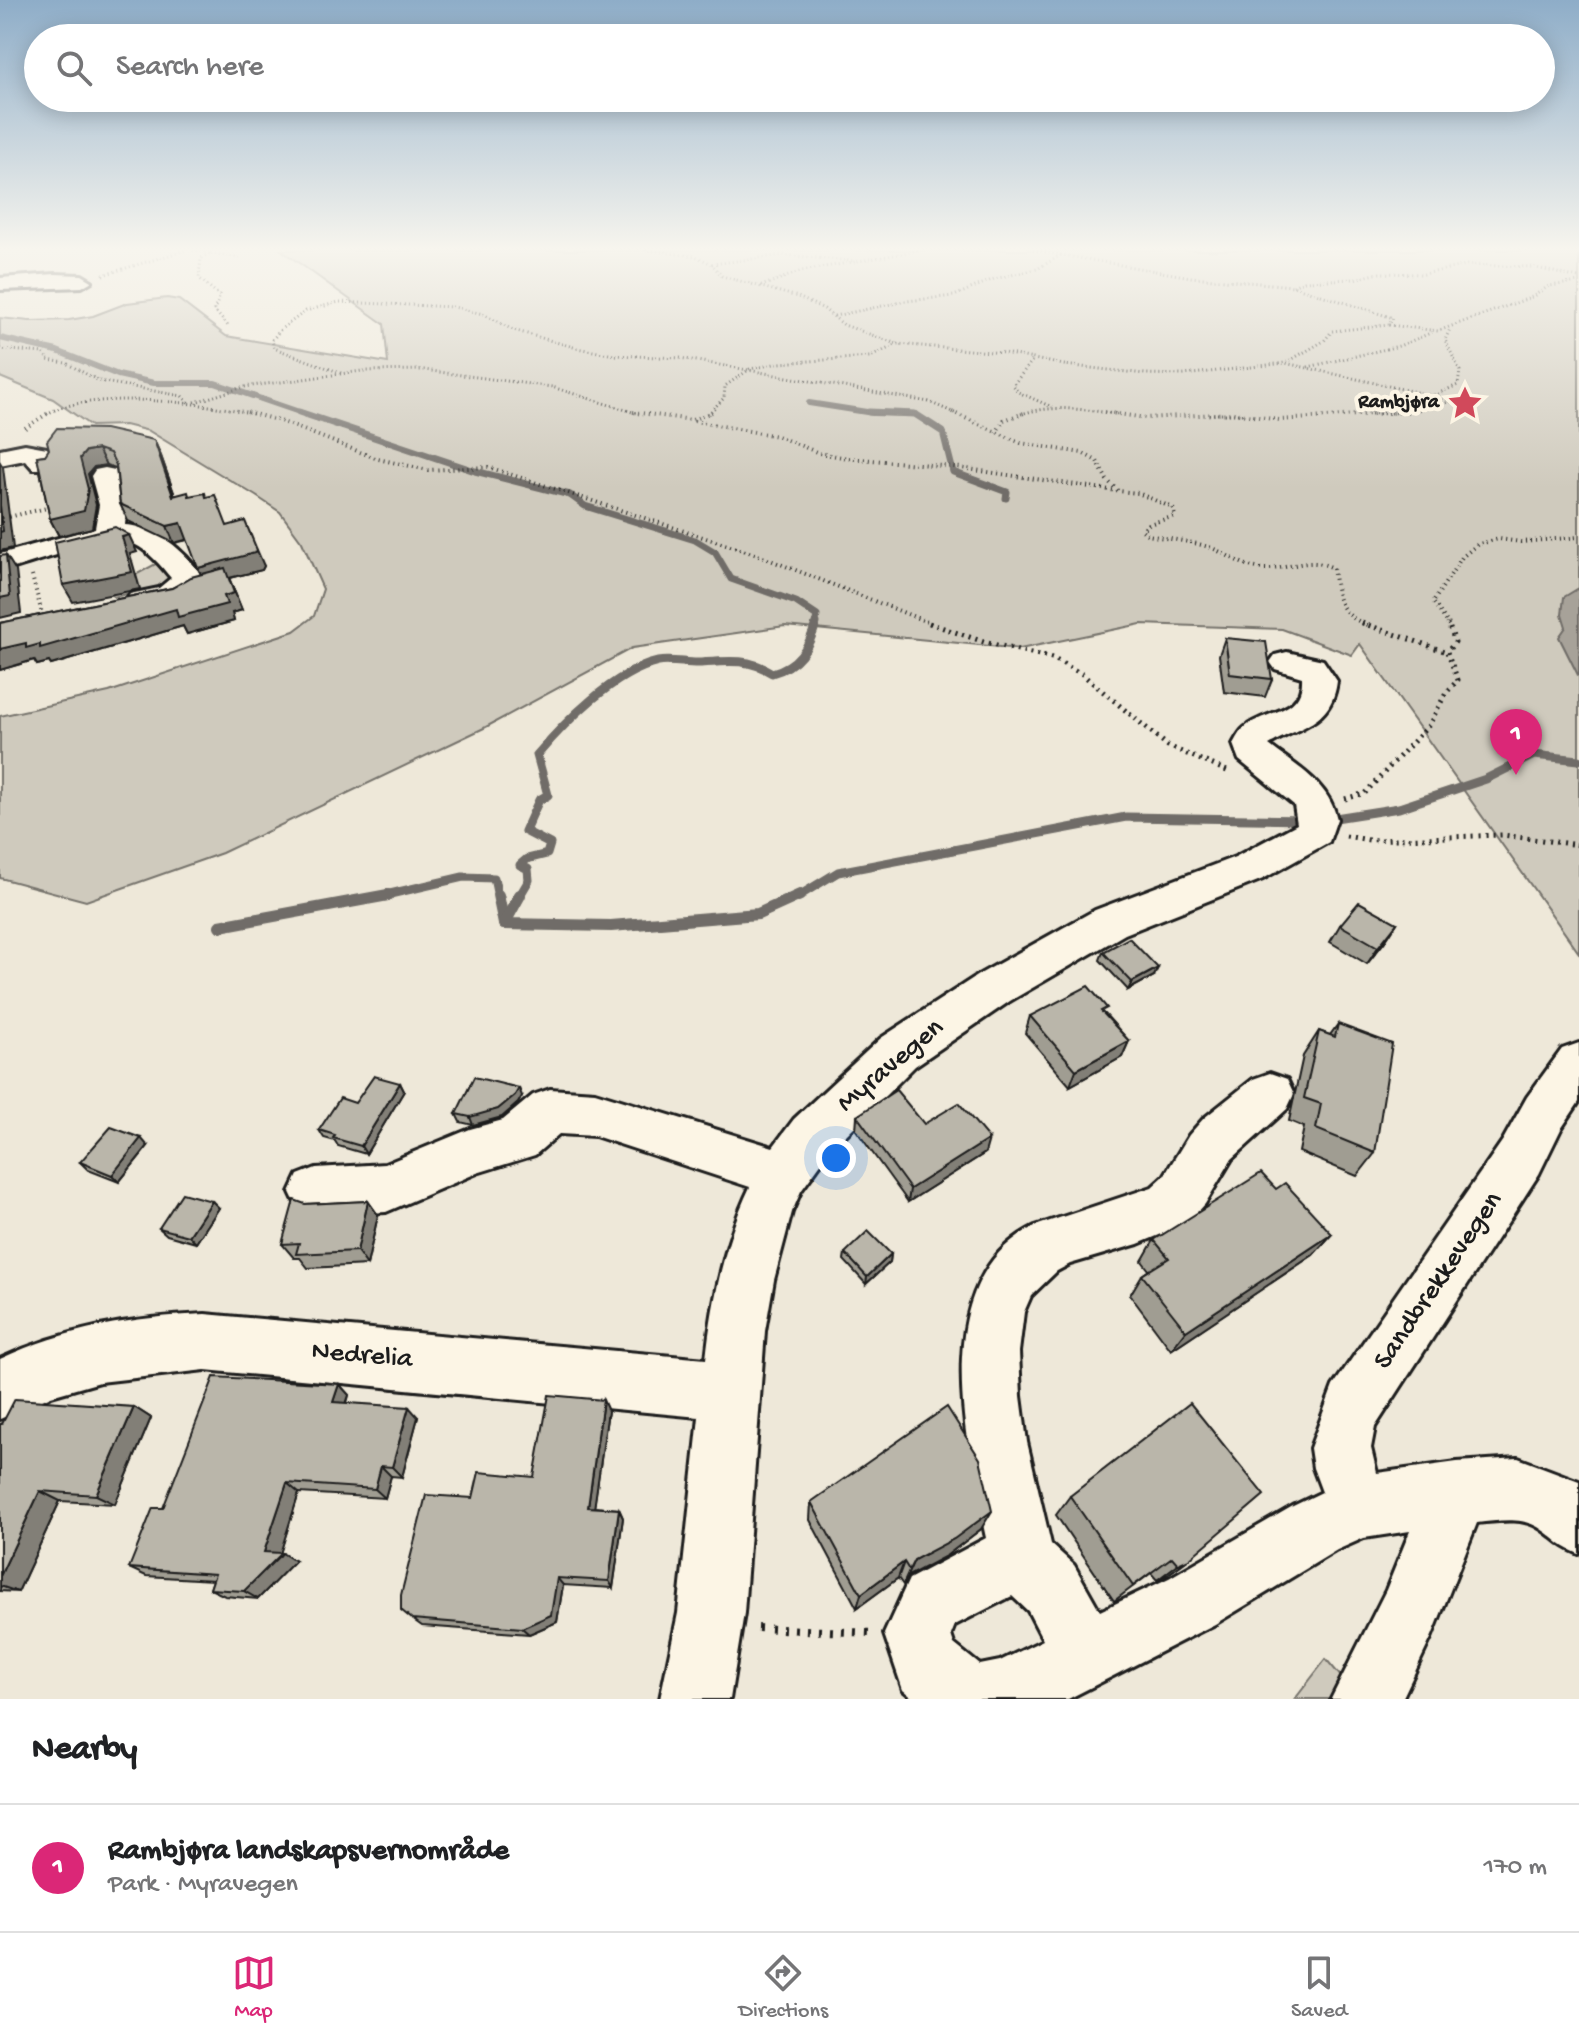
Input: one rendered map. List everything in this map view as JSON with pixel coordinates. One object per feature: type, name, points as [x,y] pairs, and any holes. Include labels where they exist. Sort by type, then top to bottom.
[{"type":"street","points":[[0,457],[32,452],[38,454],[42,463]]},
{"type":"street","points":[[105,476],[111,521]]},
{"type":"street","points":[[13,559],[111,521],[155,545],[187,576],[186,585],[169,595],[44,621]]},
{"type":"street","points":[[1287,662],[1307,665],[1319,672],[1321,680],[1314,704],[1295,721],[1259,734],[1253,739],[1252,751],[1292,782],[1305,830]]},
{"type":"street","name":"Myravegen","points":[[695,1699],[711,1613],[731,1391],[747,1280],[766,1211],[783,1174],[812,1135],[853,1093],[898,1052],[939,1024],[1019,973],[1110,922],[1249,868],[1305,830]]},
{"type":"street","name":"Sandbrekkevegen","points":[[1360,1507],[1343,1467],[1339,1445],[1354,1407],[1521,1157],[1544,1113],[1579,1063]]},
{"type":"street","points":[[1086,1652],[1051,1588],[1023,1562],[989,1380],[998,1299],[1015,1272],[1038,1252],[1075,1237],[1143,1217],[1171,1204],[1187,1189],[1205,1153],[1228,1125],[1270,1094]]},
{"type":"street","points":[[316,1192],[386,1188],[470,1152],[517,1139],[550,1111],[595,1114],[783,1174]]},
{"type":"street","name":"Nedrelia","points":[[0,1390],[71,1359],[136,1345],[205,1342],[731,1391]]},
{"type":"street","points":[[980,1699],[1006,1694],[1192,1601],[1315,1528],[1360,1507],[1457,1493],[1518,1489],[1560,1504],[1579,1522]]},
{"type":"street","points":[[1366,1699],[1409,1613],[1457,1493]]},
{"type":"street","points":[[968,1699],[927,1666],[917,1634],[932,1602],[997,1566],[1023,1562]]},
{"type":"path","points":[[281,329],[272,340],[274,348],[341,373]]},
{"type":"path","points":[[512,329],[614,355],[680,358],[929,402],[996,433],[1037,447],[1082,453],[1097,461],[1107,480],[1118,491]]},
{"type":"path","points":[[856,329],[898,344],[1004,353],[1101,370],[1184,375],[1285,363],[1324,341],[1332,331],[1348,329]]},
{"type":"path","points":[[1424,329],[1438,331]]},
{"type":"path","points":[[1308,368],[1399,346],[1445,329]]},
{"type":"path","points":[[1431,397],[1458,385],[1460,371],[1445,340],[1449,329]]},
{"type":"path","points":[[692,420],[712,413],[724,398],[725,386],[750,369],[779,363],[870,357],[898,344]]},
{"type":"path","points":[[0,349],[43,353],[48,360],[66,363],[99,381],[182,396],[190,403]]},
{"type":"path","points":[[1033,360],[1013,385],[1018,392],[1058,409]]},
{"type":"path","points":[[1285,363],[1465,403]]},
{"type":"path","points":[[190,403],[244,387],[341,373],[424,370],[505,379],[589,397],[641,415],[692,420],[777,436],[819,453],[954,467],[1138,493],[1173,508],[1175,516],[1149,524],[1142,530],[1148,535],[1214,549],[1257,569],[1275,569],[1307,559],[1321,560],[1333,568],[1339,606],[1352,620],[1447,652],[1458,680],[1446,693],[1429,725],[1365,793],[1305,830]]},
{"type":"path","points":[[16,435],[43,415],[65,407],[118,401],[190,403],[226,407],[280,421],[378,459],[428,470],[488,467],[755,554],[984,642],[1052,658],[1082,674],[1168,746],[1228,772]]},
{"type":"path","points":[[996,433],[1004,420],[1016,414],[1058,409],[1160,419],[1233,413],[1279,420],[1410,412],[1455,401]]},
{"type":"path","points":[[0,519],[82,500],[103,510],[111,521]]},
{"type":"path","points":[[1447,652],[1455,642],[1448,623],[1433,602],[1462,557],[1478,544],[1499,539],[1521,542],[1579,537]]},
{"type":"path","points":[[13,559],[44,621]]},
{"type":"path","points":[[1305,830],[1369,840],[1502,835],[1579,845]]},
{"type":"path","points":[[711,1613],[746,1627],[917,1634]]},
{"type":"shaded area","points":[[0,329],[217,329],[226,336],[388,363],[385,329],[1579,329],[1579,953],[1360,644],[1352,655],[1282,629],[1141,624],[1020,649],[785,626],[632,648],[484,728],[222,853],[86,901],[0,878],[0,716],[109,692],[294,631],[314,616],[323,589],[302,542],[280,512],[256,496],[149,431],[125,425],[91,426],[53,399],[0,377]]},
{"type":"shaded area","points":[[161,561],[172,579],[169,584],[114,597],[106,591]]},
{"type":"shaded area","points":[[1579,588],[1579,677],[1559,637],[1566,627],[1562,614],[1564,597]]},
{"type":"shaded area","points":[[1326,1659],[1360,1699],[1295,1699]]},
{"type":"building","points":[[57,428],[105,429],[154,440],[173,496],[188,492],[189,496],[215,495],[227,526],[245,521],[257,550],[198,568],[181,523],[167,526],[120,504],[116,465],[110,453],[98,449],[86,451],[80,458],[88,489],[84,511],[50,519],[37,456],[45,455],[49,449],[47,441]]},
{"type":"building","points":[[0,505],[3,531],[0,532]]},
{"type":"building","points":[[115,527],[129,535],[122,537],[132,572],[63,585],[55,542]]},
{"type":"building","points":[[6,555],[10,596],[0,598],[0,556]]},
{"type":"building","points":[[225,568],[234,593],[224,596],[227,604],[178,617],[176,609],[40,648],[40,644],[26,648],[26,643],[0,649],[0,623],[172,588],[191,577]]},
{"type":"building","points":[[1225,638],[1266,642],[1272,679],[1230,674]]},
{"type":"building","points":[[1359,902],[1397,923],[1378,947],[1340,925]]},
{"type":"building","points":[[1129,938],[1158,968],[1132,982],[1103,952]]},
{"type":"building","points":[[1088,986],[1107,1008],[1101,1011],[1129,1041],[1076,1070],[1030,1016]]},
{"type":"building","points":[[1338,1024],[1392,1044],[1375,1153],[1316,1129],[1321,1104],[1304,1098],[1319,1031],[1335,1037]]},
{"type":"building","points":[[374,1076],[400,1083],[361,1146],[333,1138],[335,1135],[319,1130],[340,1098],[355,1103]]},
{"type":"building","points":[[474,1077],[519,1088],[498,1109],[470,1117],[456,1114]]},
{"type":"building","points":[[896,1090],[924,1124],[959,1103],[989,1139],[910,1189],[857,1116]]},
{"type":"building","points":[[111,1127],[141,1138],[112,1175],[80,1162]]},
{"type":"building","points":[[1261,1173],[1276,1189],[1285,1183],[1332,1234],[1186,1331],[1142,1275],[1169,1258],[1154,1240]]},
{"type":"building","points":[[182,1193],[212,1201],[189,1236],[159,1228]]},
{"type":"building","points":[[294,1200],[305,1204],[368,1201],[357,1251],[296,1254],[299,1243],[282,1244]]},
{"type":"building","points":[[868,1231],[891,1254],[867,1277],[845,1253]]},
{"type":"building","points":[[214,1377],[339,1384],[333,1402],[409,1407],[392,1467],[381,1466],[375,1489],[287,1483],[264,1552],[282,1553],[244,1591],[210,1589],[215,1574],[129,1568],[153,1508],[163,1508]]},
{"type":"building","points":[[549,1395],[603,1400],[588,1507],[619,1509],[609,1581],[557,1578],[551,1615],[522,1628],[412,1619],[401,1610],[401,1595],[426,1495],[473,1498],[479,1472],[534,1477]]},
{"type":"building","points":[[15,1399],[134,1407],[96,1495],[40,1491],[0,1576],[0,1424]]},
{"type":"building","points":[[1190,1403],[1264,1495],[1189,1559],[1178,1564],[1172,1557],[1133,1586],[1070,1496]]},
{"type":"building","points":[[947,1407],[980,1459],[992,1511],[954,1539],[914,1560],[909,1570],[904,1562],[861,1594],[811,1502]]},
{"type":"waterway","points":[[0,338],[57,351],[118,375],[154,383],[215,383],[305,414]]},
{"type":"waterway","points":[[809,403],[873,413],[914,414]]},
{"type":"waterway","points":[[299,412],[475,471],[570,495],[585,506],[695,540],[715,552],[731,579],[796,602],[817,616],[815,625]]},
{"type":"waterway","points":[[869,412],[914,414]]},
{"type":"waterway","points":[[914,414],[943,432],[953,472],[1007,492],[1006,498]]},
{"type":"waterway","points":[[519,897],[529,880],[528,869],[520,865],[527,859],[547,854],[550,844],[525,831],[539,800],[548,795],[537,755],[576,714],[624,676],[658,662],[738,662],[772,673],[781,670],[801,655],[816,623]]},
{"type":"waterway","points":[[1329,819],[1399,808],[1486,779],[1534,755],[1579,760]]},
{"type":"waterway","points":[[797,897],[838,872],[1126,817],[1307,820]]},
{"type":"waterway","points":[[377,897],[463,877],[494,878],[498,897]]},
{"type":"waterway","points":[[220,926],[388,895]]},
{"type":"waterway","points":[[498,895],[504,924]]},
{"type":"waterway","points":[[504,924],[520,895]]},
{"type":"waterway","points":[[504,924],[611,926],[758,914],[800,895]]},
{"type":"place","name":"Rambjøra","points":[[1465,403]]},
{"type":"place","name":"Rambjøra landskapsvernområde","points":[[1516,775]]}]
